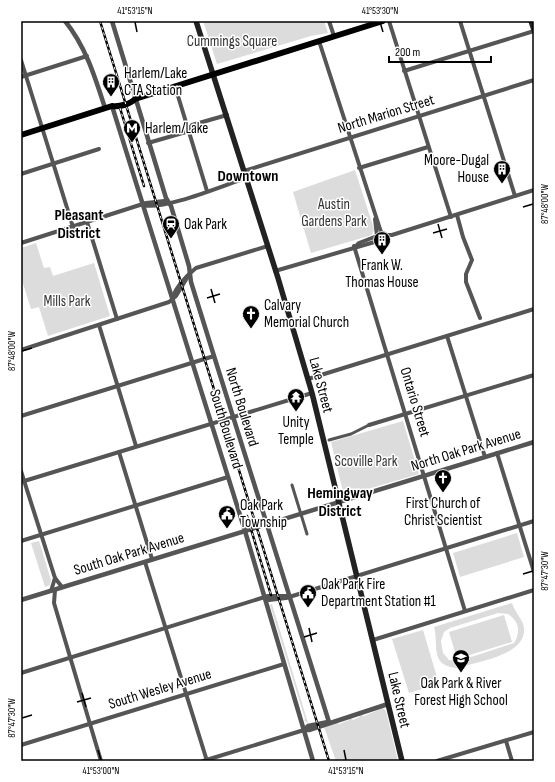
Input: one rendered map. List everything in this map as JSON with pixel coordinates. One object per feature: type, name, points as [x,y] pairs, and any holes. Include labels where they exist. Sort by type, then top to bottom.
[{"type":"main road","name":"Lake Street","points":[[196,21],[276,270],[312,393],[358,576],[402,761]]},
{"type":"main road","points":[[21,135],[105,108],[112,106],[116,107],[133,102],[135,99],[382,21]]},
{"type":"main road","points":[[531,21],[534,30]]},
{"type":"street","points":[[65,21],[76,34],[87,56],[105,108]]},
{"type":"street","name":"North Boulevard","points":[[112,21],[148,144],[168,202],[171,206],[190,273],[191,283],[330,722]]},
{"type":"street","points":[[329,21],[334,36]]},
{"type":"street","points":[[389,21],[451,217]]},
{"type":"street","points":[[460,21],[515,196]]},
{"type":"street","points":[[404,71],[534,30]]},
{"type":"street","points":[[276,270],[356,246],[359,243],[379,239],[379,231],[375,216],[319,41]]},
{"type":"street","points":[[23,76],[87,56]]},
{"type":"street","points":[[21,60],[23,76],[42,128],[73,226]]},
{"type":"street","name":"North Marion Street","points":[[244,171],[534,80]]},
{"type":"street","points":[[178,96],[182,84]]},
{"type":"street","points":[[169,88],[174,90],[178,96],[207,191]]},
{"type":"street","name":"South Boulevard","points":[[112,106],[245,531],[313,761]]},
{"type":"street","points":[[148,144],[186,132],[192,125],[226,115]]},
{"type":"street","points":[[359,168],[428,147]]},
{"type":"street","points":[[21,174],[99,149]]},
{"type":"street","points":[[21,242],[143,205],[164,201],[168,202],[246,178]]},
{"type":"street","points":[[379,231],[387,235],[392,235],[534,190]]},
{"type":"street","points":[[457,215],[472,260],[466,274],[466,282],[480,318]]},
{"type":"street","points":[[87,222],[117,319]]},
{"type":"street","points":[[21,350],[169,302],[188,279],[190,273],[199,267],[268,246]]},
{"type":"street","name":"Ontario Street","points":[[356,246],[465,611]]},
{"type":"street","points":[[308,379],[534,309]]},
{"type":"street","points":[[99,325],[136,446]]},
{"type":"street","points":[[447,336],[485,457]]},
{"type":"street","points":[[21,416],[193,362],[210,355],[214,356]]},
{"type":"street","points":[[329,440],[351,434],[369,425],[534,375]]},
{"type":"street","points":[[23,482],[312,393]]},
{"type":"street","name":"North Oak Park Avenue","points":[[245,531],[256,529],[301,513],[534,442]]},
{"type":"street","points":[[119,452],[152,559]]},
{"type":"street","points":[[497,453],[534,572]]},
{"type":"street","points":[[21,471],[23,482],[55,578],[62,588]]},
{"type":"street","points":[[21,541],[228,477]]},
{"type":"street","points":[[292,485],[308,534]]},
{"type":"street","points":[[21,673],[265,598],[269,600],[290,596],[358,576],[534,521]]},
{"type":"street","name":"South Oak Park Avenue","points":[[21,600],[245,531]]},
{"type":"street","points":[[145,562],[205,761],[304,730],[309,730],[388,704]]},
{"type":"street","points":[[55,578],[51,591],[54,603],[101,761]]},
{"type":"street","points":[[373,640],[534,590]]},
{"type":"street","name":"South Wesley Avenue","points":[[21,745],[284,664]]},
{"type":"street","points":[[438,761],[534,732]]},
{"type":"street","points":[[506,740],[512,761]]},
{"type":"green space","name":"Cummings Square","points":[[203,21],[324,21],[328,33],[311,36],[217,64]]},
{"type":"green space","name":"Austin Gardens Park","points":[[355,170],[374,229],[372,235],[311,253],[293,192]]},
{"type":"green space","name":"Mills Park","points":[[36,243],[44,268],[50,267],[53,276],[94,263],[110,316],[48,336],[39,307],[31,309],[21,277],[21,248]]},
{"type":"green space","name":"Scoville Park","points":[[403,421],[419,474],[344,496],[331,442]]},
{"type":"green space","points":[[517,533],[524,557],[460,577],[453,553]]},
{"type":"green space","points":[[39,541],[51,580],[50,585],[45,587],[31,543]]},
{"type":"green space","points":[[512,603],[524,628],[523,637],[518,645],[509,651],[488,660],[457,668],[442,663],[439,659],[434,627]],"holes":[[[498,613],[508,614],[515,620],[518,627],[518,635],[514,643],[459,661],[449,660],[443,653],[441,641],[444,632],[450,628]]]},
{"type":"green space","points":[[272,604],[308,723],[304,720],[305,719],[270,605]]},
{"type":"green space","points":[[504,615],[512,642],[457,659],[449,632]]},
{"type":"green space","points":[[423,630],[439,684],[409,693],[392,639]]},
{"type":"green space","points":[[383,708],[386,711],[398,761],[336,761],[324,727],[336,722],[339,724],[349,720],[348,718],[353,720],[360,717],[358,715],[364,716]]},
{"type":"railway","points":[[100,21],[329,761]]},
{"type":"railway","points":[[120,108],[144,186]]},
{"type":"railway","points":[[247,516],[271,595]]},
{"type":"place","name":"Harlem/Lake CTA Station","points":[[111,97]]},
{"type":"place","name":"Harlem/Lake","points":[[132,143]]},
{"type":"place","name":"Moore-Dugal House","points":[[502,184]]},
{"type":"place","name":"Oak Park","points":[[171,239]]},
{"type":"place","name":"Frank W. Thomas House","points":[[382,255]]},
{"type":"place","name":"Calvary Memorial Church","points":[[251,329]]},
{"type":"place","name":"Unity Temple","points":[[296,412]]},
{"type":"place","name":"First Church of Christ Scientist","points":[[443,493]]},
{"type":"place","name":"Oak Park Township","points":[[227,529]]},
{"type":"place","name":"Oak Park Fire Department Station #1","points":[[308,608]]},
{"type":"place","name":"Oak Park & River Forest High School","points":[[461,673]]},
{"type":"district","name":"Downtown","points":[[248,176]]},
{"type":"district","name":"Pleasant District","points":[[79,224]]},
{"type":"district","name":"Hemingway District","points":[[340,502]]}]
